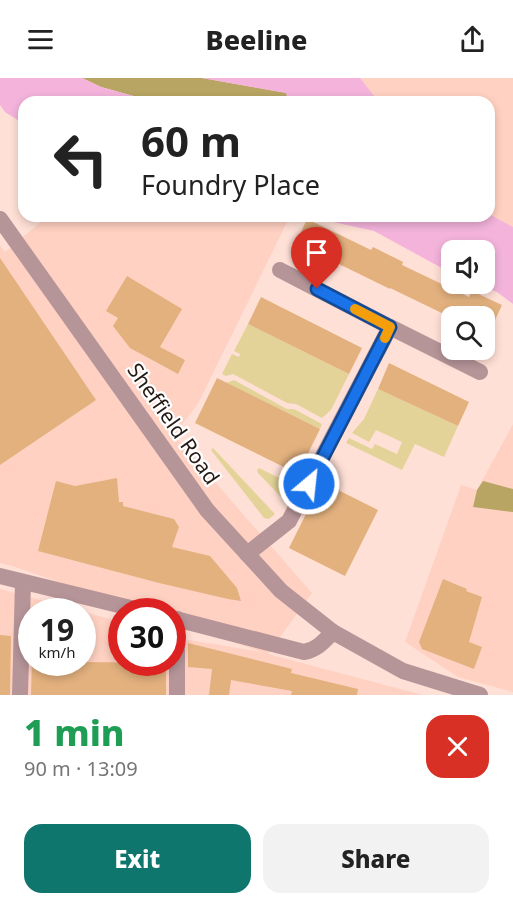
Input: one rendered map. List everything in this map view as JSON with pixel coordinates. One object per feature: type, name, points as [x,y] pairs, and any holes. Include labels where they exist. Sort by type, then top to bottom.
[{"type":"street","name":"Sheffield Road","points":[[0,219],[207,510],[281,591],[333,632],[403,671],[476,694]]},
{"type":"street","points":[[280,270],[480,372]]},
{"type":"street","points":[[247,554],[289,521],[390,327]]},
{"type":"street","points":[[0,576],[108,603]]},
{"type":"street","points":[[20,695],[23,582]]},
{"type":"street","points":[[186,622],[304,652],[320,646],[333,632]]},
{"type":"street","points":[[176,676],[177,695]]},
{"type":"shaded area","points":[[0,78],[82,78],[101,87],[133,96],[18,96],[18,120],[5,112],[0,105]]},
{"type":"shaded area","points":[[82,78],[202,78],[287,93],[287,96],[133,96],[101,87]]},
{"type":"shaded area","points":[[202,78],[360,78],[374,96],[287,96],[286,93]]},
{"type":"shaded area","points":[[360,78],[513,78],[513,227],[495,217],[495,96],[374,96]]},
{"type":"shaded area","points":[[495,217],[513,227],[513,304],[495,291],[495,240],[441,240],[441,268],[374,231],[333,222],[495,222]]},
{"type":"shaded area","points":[[41,222],[287,222],[199,402],[174,435],[312,593],[268,654],[423,695],[0,695],[0,589],[33,598],[18,598],[18,676],[96,676],[96,615],[108,618],[108,676],[186,676],[186,639],[262,652],[186,626],[186,598],[108,599],[0,563],[0,245],[5,252]]},
{"type":"shaded area","points":[[248,324],[349,374],[331,410],[322,418],[296,404],[287,403],[233,374],[226,376],[222,374],[232,354],[239,357],[240,354],[234,351]]},
{"type":"shaded area","points":[[234,380],[287,409],[294,409],[322,424],[320,429],[226,383]]},
{"type":"shaded area","points":[[378,389],[458,426],[444,457],[415,444],[402,470],[346,443],[349,438],[372,449],[375,444],[397,454],[402,442],[376,430],[369,442],[352,433],[364,419]]},
{"type":"shaded area","points":[[513,424],[513,692],[458,677],[405,642],[461,485],[477,490]]},
{"type":"shaded area","points":[[213,448],[275,514],[269,519],[264,518],[211,450]]},
{"type":"shaded area","points":[[259,468],[293,485],[285,501],[258,473]]},
{"type":"shaded area","points":[[483,481],[513,489],[513,512],[473,507],[477,490]]},
{"type":"building","points":[[306,222],[313,222],[371,250],[373,247],[403,262],[402,265],[441,284],[441,294],[463,294],[469,297],[470,294],[478,294],[502,305],[495,320],[495,306],[441,306],[441,313],[296,243]]},
{"type":"building","points":[[0,258],[96,400],[0,465]]},
{"type":"building","points":[[127,276],[182,309],[160,347],[185,360],[178,374],[130,348],[113,326],[118,318],[106,311]]},
{"type":"building","points":[[261,297],[362,348],[349,374],[248,324]]},
{"type":"building","points":[[389,363],[469,402],[458,426],[378,389]]},
{"type":"building","points":[[217,378],[320,429],[298,474],[195,423]]},
{"type":"building","points":[[117,478],[119,502],[123,502],[123,506],[174,519],[179,527],[172,547],[210,556],[237,588],[241,601],[159,583],[38,551],[56,481],[75,486]]},
{"type":"building","points":[[322,482],[378,510],[345,576],[289,548]]},
{"type":"building","points":[[443,579],[482,597],[469,642],[482,647],[474,669],[422,649],[419,642]]},
{"type":"building","points":[[0,635],[11,636],[10,695],[0,695]]},
{"type":"building","points":[[188,643],[292,669],[291,673],[358,689],[357,695],[291,695],[292,691],[231,680],[229,695],[209,695],[212,669],[188,667]]},
{"type":"building","points":[[96,662],[108,662],[108,676],[166,676],[166,695],[31,695],[32,676],[96,676]]},
{"type":"slow traffic","points":[[355,309],[390,327],[385,338]]},
{"type":"route","points":[[309,484],[390,327],[317,289]]}]
